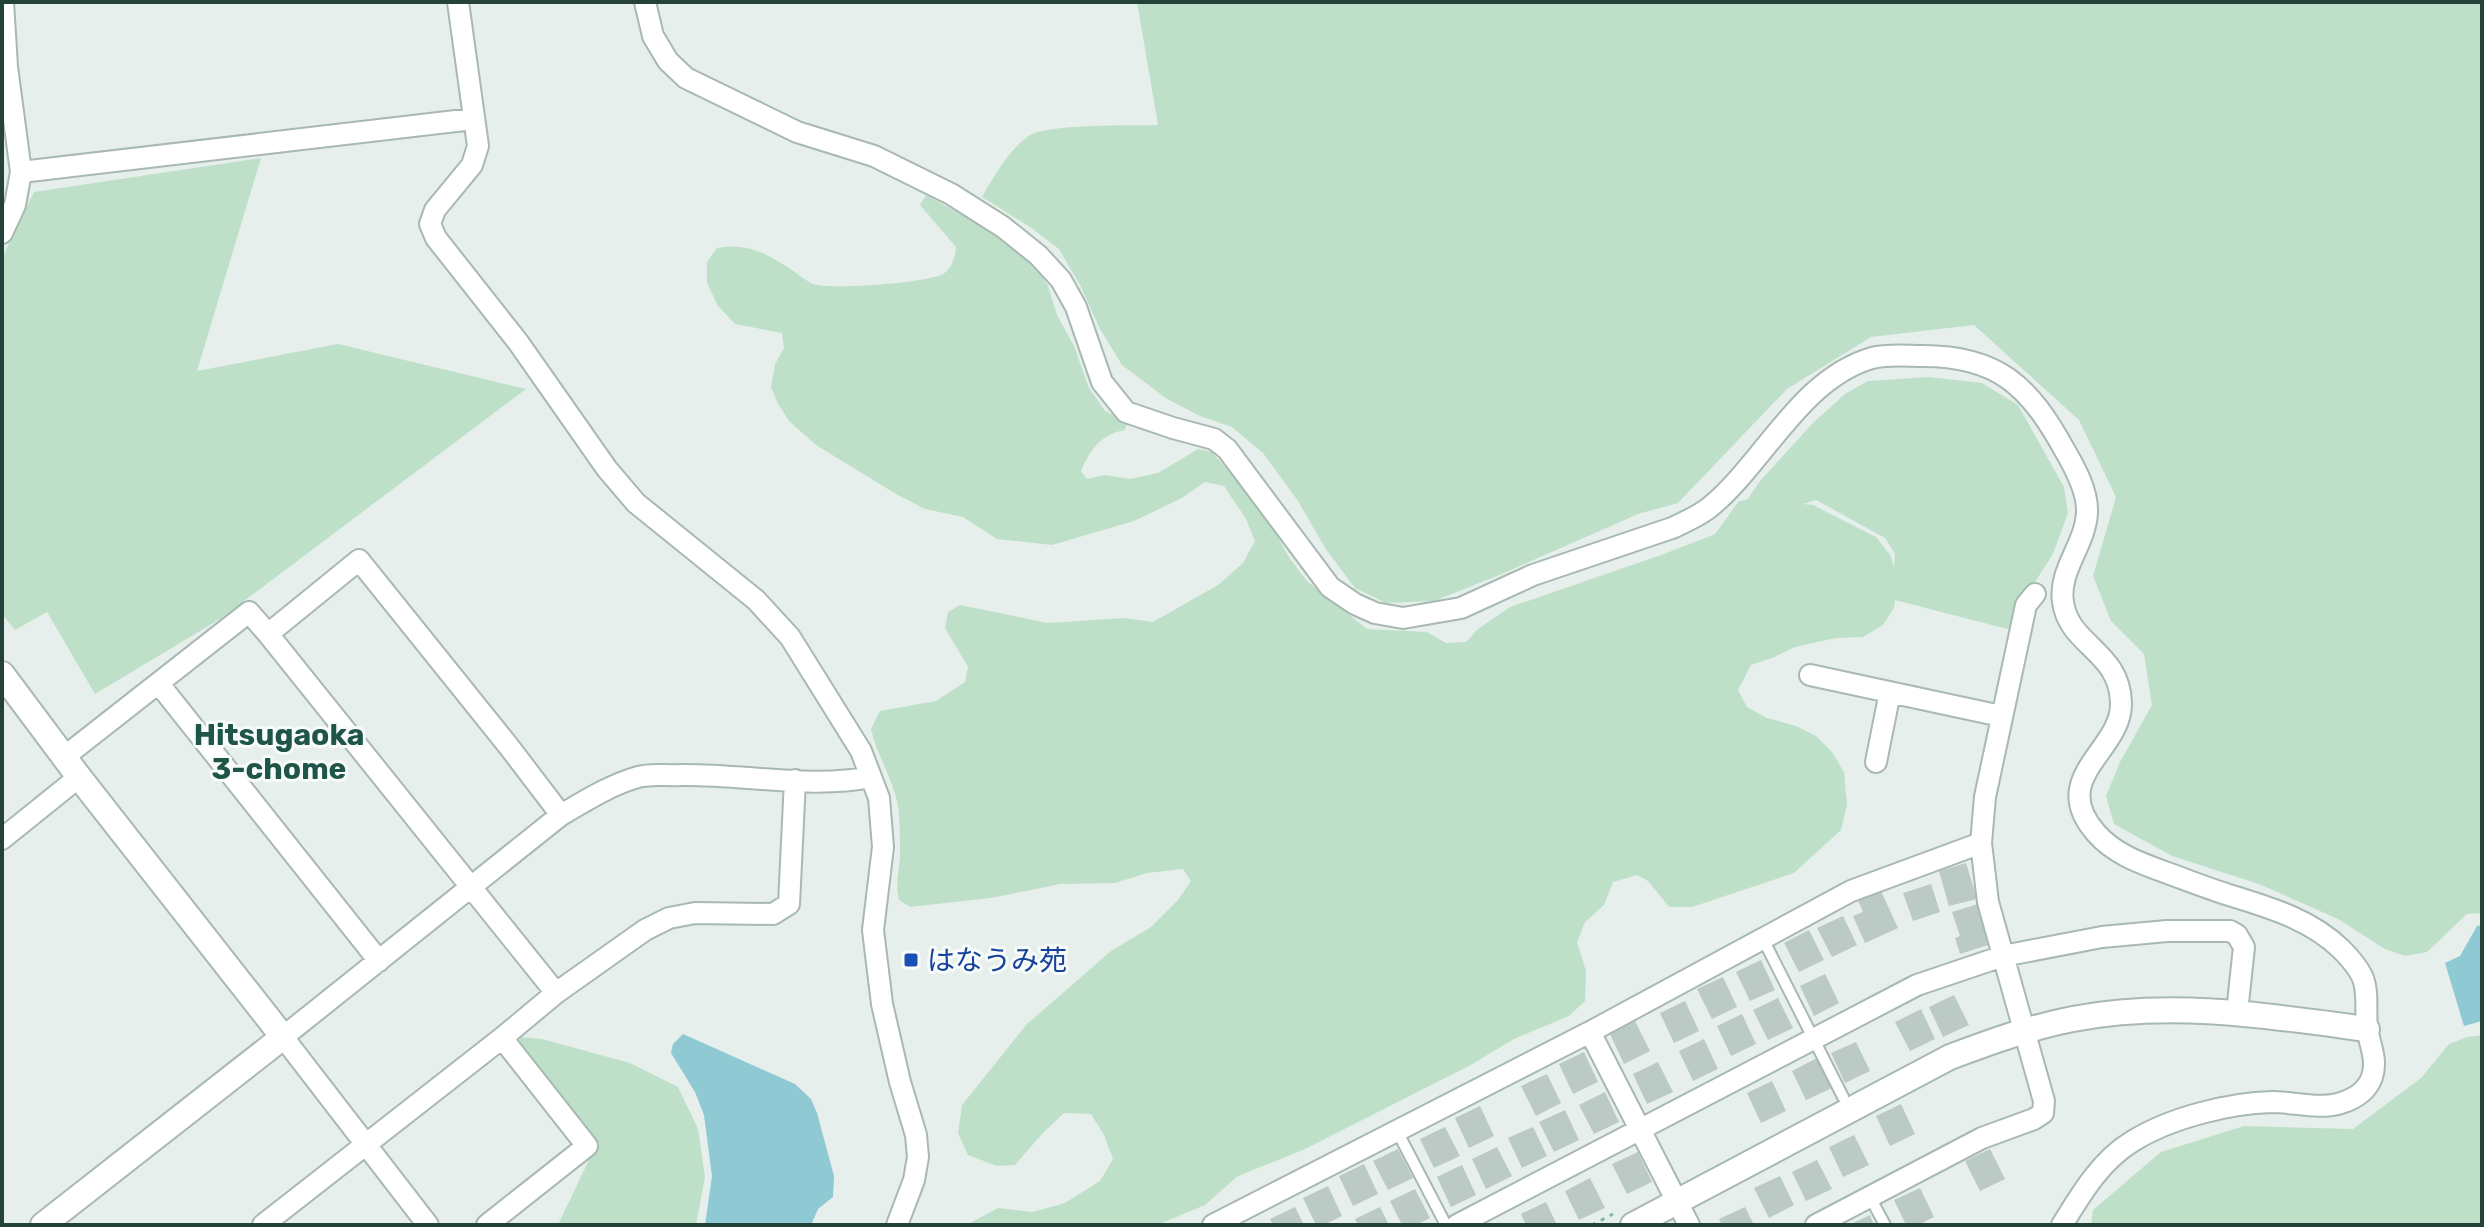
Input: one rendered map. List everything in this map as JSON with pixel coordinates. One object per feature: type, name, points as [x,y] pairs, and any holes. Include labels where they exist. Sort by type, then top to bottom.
[{"type":"street","points":[[2,233],[15,205],[21,172],[5,68],[3,2]]},
{"type":"street","points":[[458,2],[478,146],[472,165],[435,210],[430,224],[436,238],[518,342],[607,469],[636,503],[756,600],[790,637],[861,751],[879,798],[883,847],[873,930],[882,1004],[916,1135],[918,1157],[914,1180],[897,1225]]},
{"type":"street","points":[[645,2],[653,36],[668,61],[686,78],[797,132],[874,156],[951,194],[1003,227],[1038,255],[1061,280],[1076,307],[1102,382],[1126,412],[1214,439],[1227,449],[1330,587],[1375,613],[1403,618],[1461,608],[1533,575],[1691,520],[1731,487],[1813,395],[1838,375],[1874,358],[1932,356],[1971,361],[1990,367],[2012,380],[2044,415],[2081,484],[2087,513],[2063,583],[2063,604],[2080,636],[2115,672],[2120,687],[2118,726],[2083,773],[2082,805],[2087,821],[2111,847],[2145,866],[2264,904],[2333,942],[2362,975],[2367,1029],[2373,1048],[2373,1073],[2368,1086],[2353,1098],[2333,1105],[2248,1104],[2189,1117],[2151,1132],[2123,1148],[2095,1175],[2062,1225]]},
{"type":"street","points":[[21,172],[473,119]]},
{"type":"street","points":[[268,634],[359,560],[561,815]]},
{"type":"street","points":[[1816,1225],[1982,1138],[2043,1113],[2044,1101],[1988,902],[1981,843],[1985,797],[2001,716],[2026,605],[2035,594]]},
{"type":"street","points":[[64,757],[249,612],[556,993]]},
{"type":"street","points":[[2,674],[428,1225]]},
{"type":"street","points":[[1810,675],[2001,716]]},
{"type":"street","points":[[159,684],[379,961]]},
{"type":"street","points":[[1876,762],[1890,692]]},
{"type":"street","points":[[43,1225],[561,815],[603,791],[640,776],[721,775],[795,780],[871,777]]},
{"type":"street","points":[[2,839],[79,777]]},
{"type":"street","points":[[263,1225],[556,993],[645,930],[669,918],[695,913],[773,914],[789,904],[795,780]]},
{"type":"street","points":[[1215,1225],[1590,1032],[1851,891],[1981,843]]},
{"type":"street","points":[[1457,1225],[1917,985],[2003,956],[2102,937],[2167,931],[2230,931],[2237,935],[2244,947],[2237,1012]]},
{"type":"street","points":[[1633,1225],[1950,1057],[2072,1019],[2122,1012],[2237,1012],[2367,1029]]},
{"type":"street","points":[[1590,1032],[1689,1225]]},
{"type":"street","points":[[487,1225],[587,1146],[502,1038]]},
{"type":"lane","points":[[1763,939],[1843,1097]]},
{"type":"lane","points":[[1397,1131],[1446,1225]]},
{"type":"lane","points":[[1870,1197],[1885,1225]]},
{"type":"green space","points":[[1137,2],[2482,2],[2482,913],[2467,914],[2427,952],[2405,956],[2385,949],[2338,919],[2259,884],[2172,856],[2114,824],[2106,796],[2120,762],[2152,705],[2144,654],[2111,621],[2093,576],[2116,497],[2079,420],[1974,325],[1871,337],[1787,389],[1678,503],[1638,514],[1434,601],[1386,603],[1355,588],[1263,453],[1232,427],[1200,416],[1167,399],[1122,365],[1059,249],[982,197],[1014,150],[1036,133],[1069,127],[1158,125]]},
{"type":"green space","points":[[261,158],[197,371],[338,344],[526,389],[220,619],[95,694],[47,612],[15,630],[2,614],[2,258],[34,192]]},
{"type":"green space","points":[[926,195],[1003,238],[1038,270],[1048,286],[1057,315],[1074,346],[1089,388],[1105,411],[1127,422],[1125,430],[1103,439],[1088,456],[1081,471],[1087,479],[1105,475],[1130,479],[1158,473],[1198,449],[1212,452],[1247,492],[1307,581],[1367,629],[1427,632],[1446,643],[1466,642],[1478,629],[1510,607],[1715,534],[1739,501],[1747,500],[1760,481],[1812,424],[1845,394],[1868,381],[1929,377],[1982,383],[2018,405],[2064,487],[2068,513],[2053,554],[2035,582],[2015,631],[1895,600],[1894,608],[1883,625],[1863,637],[1836,638],[1795,647],[1751,665],[1738,690],[1747,707],[1816,736],[1832,752],[1844,772],[1847,805],[1841,830],[1794,873],[1692,907],[1669,907],[1648,881],[1637,875],[1613,882],[1604,905],[1585,922],[1577,942],[1586,971],[1585,1001],[1569,1016],[1514,1039],[1469,1066],[1303,1150],[1238,1176],[1205,1205],[1157,1225],[970,1225],[998,1208],[1033,1212],[1065,1203],[1100,1181],[1113,1159],[1104,1135],[1091,1114],[1064,1113],[1015,1165],[997,1166],[968,1155],[958,1133],[962,1105],[1027,1024],[1111,951],[1151,927],[1178,900],[1191,881],[1183,869],[1147,873],[1115,883],[1060,884],[991,898],[910,907],[899,900],[898,894],[898,806],[871,729],[880,711],[936,701],[965,682],[968,667],[945,628],[948,612],[960,605],[1048,623],[1124,618],[1153,622],[1218,585],[1243,563],[1255,541],[1246,519],[1224,486],[1205,482],[1182,498],[1134,521],[1052,545],[997,539],[963,517],[925,509],[896,494],[816,445],[789,421],[771,387],[775,364],[784,348],[782,333],[735,324],[718,306],[707,283],[707,262],[717,248],[739,247],[765,254],[810,283],[823,286],[879,285],[934,277],[949,269],[956,247],[920,205]],"holes":[[[1816,500],[1885,538],[1895,554],[1894,568],[1891,556],[1876,537],[1813,505],[1803,504]]]},
{"type":"green space","points":[[2482,1035],[2482,1225],[2091,1225],[2093,1210],[2161,1152],[2244,1126],[2353,1129],[2421,1078],[2449,1044]]},
{"type":"green space","points":[[520,1037],[542,1039],[630,1063],[678,1087],[698,1129],[705,1177],[696,1225],[558,1225],[596,1145],[519,1046]]},
{"type":"water","points":[[2482,925],[2482,1021],[2464,1026],[2445,963],[2460,956],[2477,926]]},
{"type":"water","points":[[683,1034],[795,1084],[811,1099],[834,1176],[833,1197],[818,1209],[811,1225],[705,1225],[712,1176],[704,1115],[695,1092],[671,1053],[673,1044]]},
{"type":"building","points":[[1966,863],[1977,899],[1949,906],[1939,871]]},
{"type":"building","points":[[1931,884],[1940,912],[1913,921],[1903,893]]},
{"type":"building","points":[[1881,891],[1898,928],[1865,943],[1853,916],[1863,912],[1858,900]]},
{"type":"building","points":[[1978,904],[1991,944],[1960,954],[1955,938],[1960,936],[1952,912]]},
{"type":"building","points":[[1843,916],[1857,945],[1832,957],[1817,928]]},
{"type":"building","points":[[1809,930],[1824,960],[1799,972],[1784,943]]},
{"type":"building","points":[[1761,960],[1775,990],[1750,1001],[1736,972]]},
{"type":"building","points":[[1825,974],[1839,1003],[1814,1016],[1800,986]]},
{"type":"building","points":[[1723,977],[1737,1007],[1712,1019],[1697,989]]},
{"type":"building","points":[[1954,995],[1969,1025],[1943,1037],[1929,1007]]},
{"type":"building","points":[[1778,998],[1793,1028],[1768,1040],[1753,1010]]},
{"type":"building","points":[[1685,1001],[1699,1031],[1674,1043],[1660,1013]]},
{"type":"building","points":[[1921,1009],[1935,1039],[1910,1051],[1895,1022]]},
{"type":"building","points":[[1742,1014],[1756,1044],[1731,1056],[1717,1026]]},
{"type":"building","points":[[1635,1021],[1650,1051],[1624,1064],[1610,1034]]},
{"type":"building","points":[[1704,1039],[1718,1069],[1693,1081],[1679,1051]]},
{"type":"building","points":[[1856,1042],[1870,1071],[1845,1083],[1831,1053]]},
{"type":"building","points":[[1584,1052],[1598,1082],[1573,1094],[1559,1064]]},
{"type":"building","points":[[1817,1058],[1832,1088],[1806,1100],[1792,1071]]},
{"type":"building","points":[[1658,1062],[1673,1092],[1647,1104],[1633,1074]]},
{"type":"building","points":[[1547,1074],[1561,1103],[1536,1116],[1521,1086]]},
{"type":"building","points":[[1772,1081],[1786,1111],[1761,1123],[1747,1093]]},
{"type":"building","points":[[1605,1092],[1619,1122],[1594,1134],[1579,1105]]},
{"type":"building","points":[[1901,1104],[1915,1134],[1890,1146],[1876,1116]]},
{"type":"building","points":[[1480,1106],[1494,1136],[1469,1148],[1455,1118]]},
{"type":"building","points":[[1565,1110],[1579,1140],[1554,1152],[1539,1122]]},
{"type":"building","points":[[1445,1127],[1460,1156],[1434,1168],[1420,1139]]},
{"type":"building","points":[[1533,1127],[1547,1156],[1522,1168],[1508,1138]]},
{"type":"building","points":[[1854,1135],[1869,1165],[1843,1177],[1829,1147]]},
{"type":"building","points":[[1497,1147],[1512,1176],[1486,1189],[1472,1159]]},
{"type":"building","points":[[1398,1149],[1413,1178],[1388,1190],[1373,1161]]},
{"type":"building","points":[[1990,1149],[2005,1179],[1980,1191],[1965,1161]]},
{"type":"building","points":[[1638,1152],[1652,1182],[1627,1194],[1612,1164]]},
{"type":"building","points":[[1817,1160],[1832,1189],[1806,1201],[1792,1172]]},
{"type":"building","points":[[1364,1164],[1378,1194],[1353,1206],[1339,1176]]},
{"type":"building","points":[[1462,1165],[1476,1195],[1451,1207],[1437,1177]]},
{"type":"building","points":[[1780,1176],[1794,1205],[1769,1218],[1754,1188]]},
{"type":"building","points":[[1590,1178],[1605,1208],[1579,1220],[1565,1191]]},
{"type":"building","points":[[1328,1186],[1342,1216],[1324,1225],[1316,1225],[1303,1198]]},
{"type":"building","points":[[1920,1188],[1934,1217],[1918,1225],[1906,1225],[1894,1200]]},
{"type":"building","points":[[1415,1189],[1430,1218],[1416,1225],[1402,1225],[1390,1201]]},
{"type":"building","points":[[1546,1202],[1557,1225],[1526,1225],[1521,1214]]},
{"type":"building","points":[[1295,1207],[1304,1225],[1273,1225],[1270,1219]]},
{"type":"building","points":[[1380,1207],[1389,1225],[1358,1225],[1355,1219]]},
{"type":"building","points":[[1745,1207],[1754,1225],[1722,1225],[1719,1219]]},
{"type":"building","points":[[1870,1215],[1874,1225],[1849,1225]]},
{"type":"place","name":"はなうみ苑","points":[[911,960]]},
{"type":"district","name":"Hitsugaoka 3-chome","points":[[279,752]]}]
